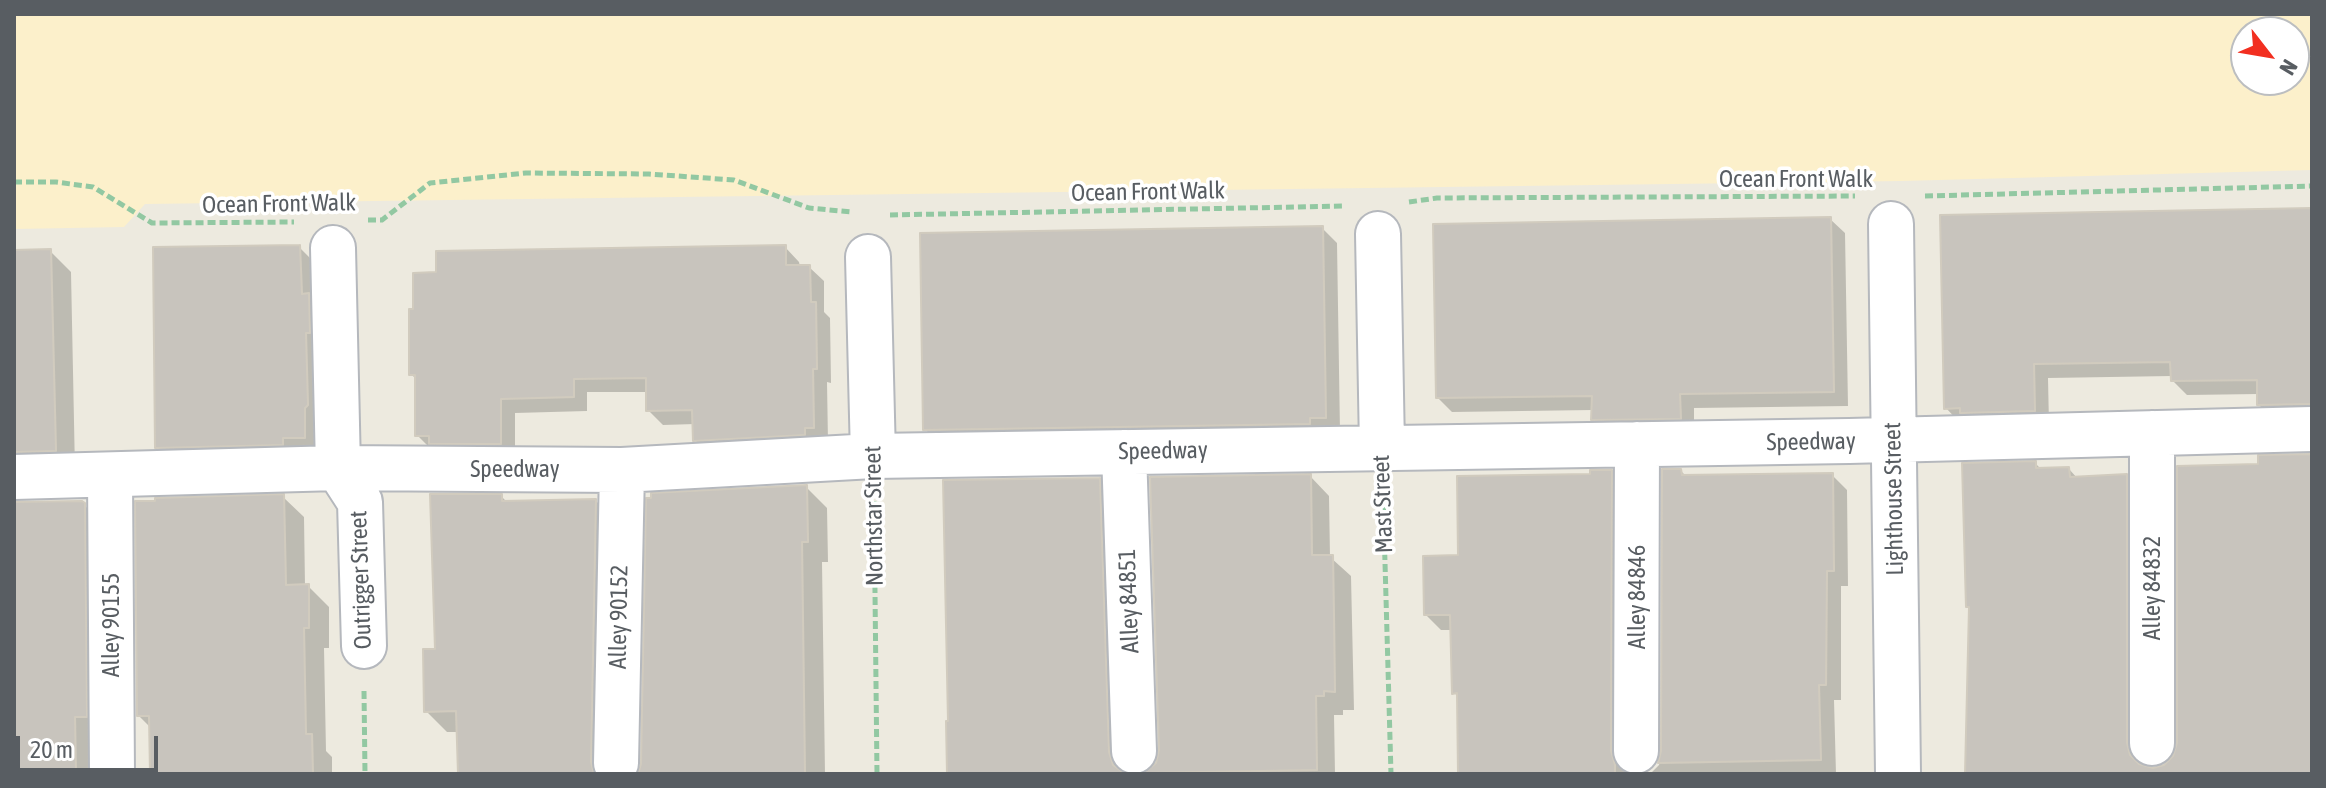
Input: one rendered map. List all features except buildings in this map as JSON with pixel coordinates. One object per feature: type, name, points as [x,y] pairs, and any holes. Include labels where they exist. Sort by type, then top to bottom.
[{"type":"street","name":"Lighthouse Street","points":[[1876,210],[1893,439],[1898,774]]},
{"type":"street","name":"Mast Street","points":[[1378,234],[1382,447]]},
{"type":"street","points":[[319,235],[338,468]]},
{"type":"street","name":"Northstar Street","points":[[868,257],[873,456]]},
{"type":"street","name":"Speedway","points":[[14,477],[338,468],[622,470],[873,456],[2312,429]]},
{"type":"street","name":"Alley 84832","points":[[2152,433],[2152,743]]},
{"type":"street","name":"Alley 84846","points":[[1636,751],[1637,444]]},
{"type":"street","name":"Alley 84851","points":[[1124,452],[1134,751]]},
{"type":"street","name":"Outrigger Street","points":[[338,468],[360,502],[364,646]]},
{"type":"street","name":"Alley 90152","points":[[616,763],[622,470]]},
{"type":"street","name":"Alley 90155","points":[[110,476],[112,774]]},
{"type":"path","name":"Ocean Front Walk","points":[[366,220],[382,220],[430,183],[526,173],[649,174],[734,180],[809,208],[865,214]]},
{"type":"path","name":"Ocean Front Walk","points":[[14,182],[56,182],[93,187],[152,223],[319,235]]},
{"type":"path","points":[[1923,196],[2312,186]]},
{"type":"path","name":"Ocean Front Walk","points":[[1407,202],[1437,198],[1876,210]]},
{"type":"path","name":"Ocean Front Walk","points":[[879,215],[1345,206]]},
{"type":"path","name":"Mast Street","points":[[1382,447],[1391,774]]},
{"type":"path","name":"Northstar Street","points":[[873,456],[877,774]]},
{"type":"path","name":"Outrigger Street","points":[[364,646],[365,774]]},
{"type":"sand","points":[[14,14],[2312,14],[2312,170],[1901,181],[145,204],[124,227],[14,229]]}]
